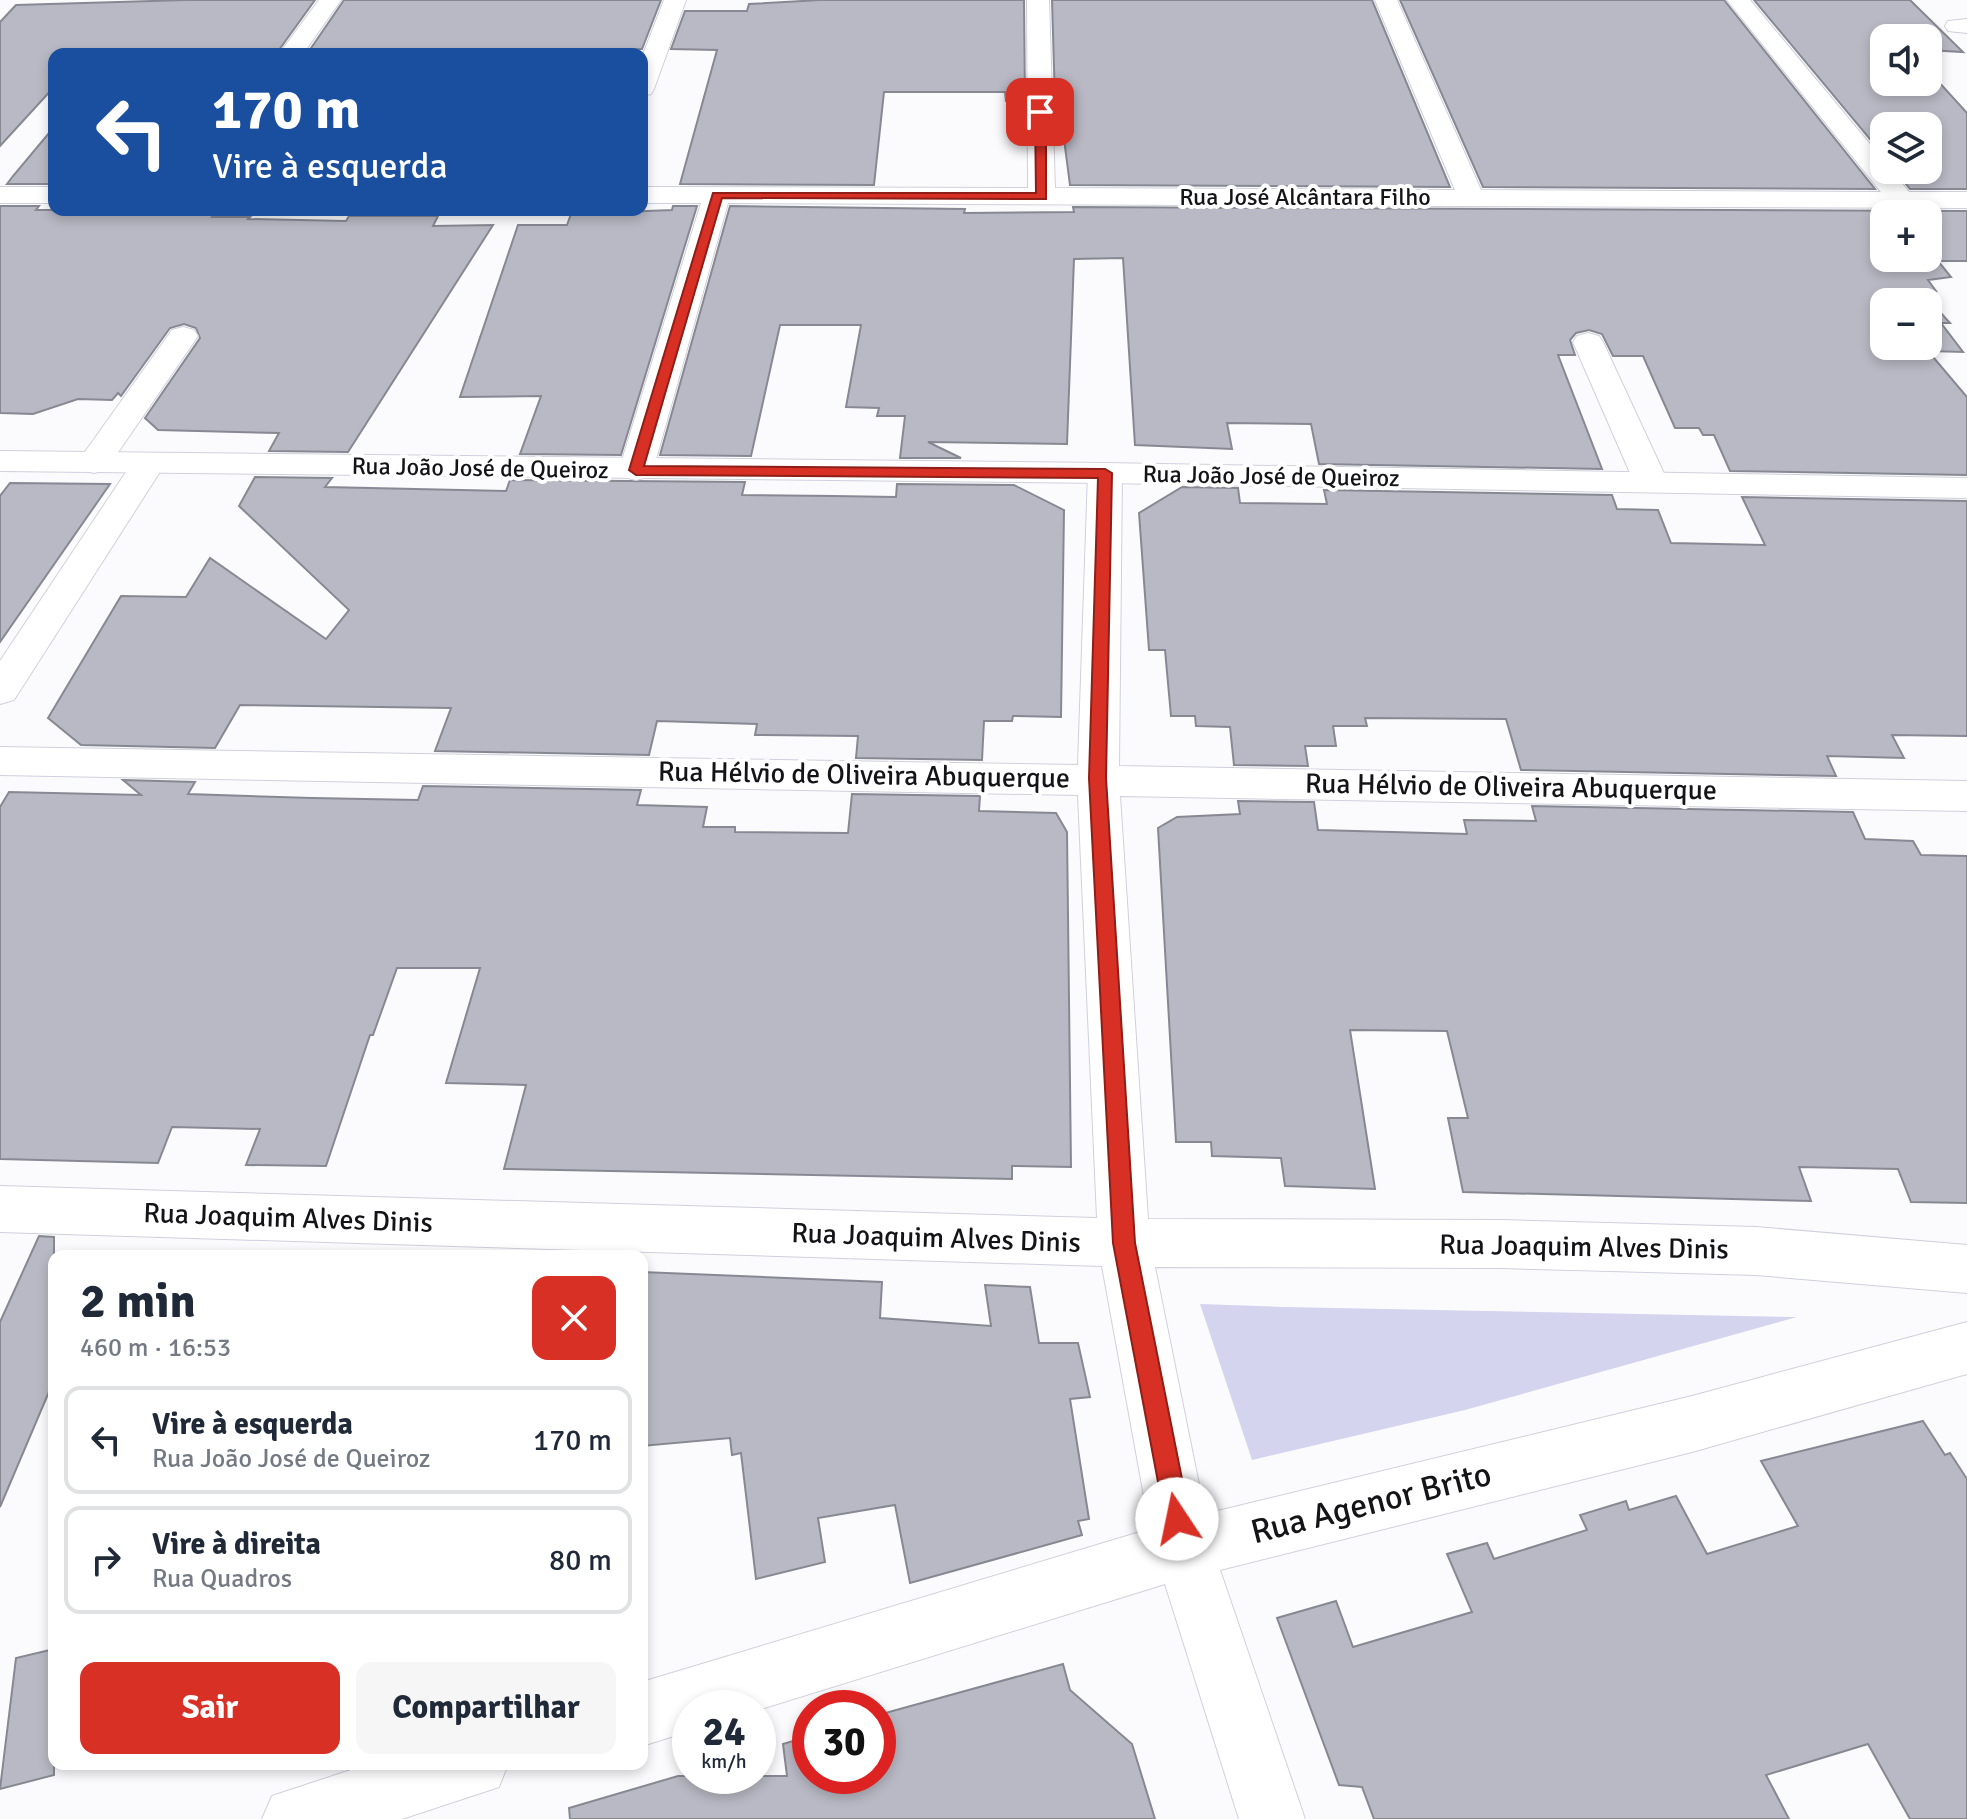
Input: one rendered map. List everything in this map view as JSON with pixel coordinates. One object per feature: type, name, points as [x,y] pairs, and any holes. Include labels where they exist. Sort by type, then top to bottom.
[{"type":"street","points":[[295,48],[330,0]]},
{"type":"street","points":[[648,73],[675,0]]},
{"type":"street","points":[[1038,0],[1042,197]]},
{"type":"street","points":[[1386,0],[1471,197]]},
{"type":"street","points":[[1738,0],[1901,199]]},
{"type":"street","points":[[0,195],[48,195]]},
{"type":"street","name":"Rua José Alcântara Filho","points":[[648,195],[1967,200]]},
{"type":"street","points":[[636,470],[717,195]]},
{"type":"street","points":[[94,463],[183,336]]},
{"type":"street","points":[[1588,342],[1651,482]]},
{"type":"street","name":"Rua João José de Queiroz","points":[[0,461],[1105,473],[1967,488]]},
{"type":"street","points":[[0,691],[148,464]]},
{"type":"street","points":[[1105,473],[1098,778],[1124,1243],[1183,1549],[1272,1819]]},
{"type":"street","name":"Rua Hélvio de Oliveira Abuquerque","points":[[0,761],[1098,778],[1967,796]]},
{"type":"street","name":"Rua Joaquim Alves Dinis","points":[[0,1209],[1124,1243],[1501,1244],[1756,1251],[1906,1261],[1967,1269]]},
{"type":"street","name":"Rua Agenor Brito","points":[[648,1712],[1183,1549],[1692,1424],[1967,1348]]},
{"type":"street","points":[[295,1819],[456,1770]]},
{"type":"shaded area","points":[[1200,1304],[1797,1317],[1465,1410],[1252,1460]]},
{"type":"building","points":[[315,0],[280,48],[48,48],[48,94],[0,146],[0,22],[16,5]]},
{"type":"building","points":[[344,0],[661,0],[642,48],[311,48]]},
{"type":"building","points":[[820,0],[1024,0],[1025,101],[1006,101],[1005,92],[884,92],[874,185],[680,184],[717,50],[671,49],[685,11],[747,11],[749,4]]},
{"type":"building","points":[[1052,0],[1372,0],[1450,187],[1070,185],[1059,101],[1055,101]]},
{"type":"building","points":[[1400,0],[1724,0],[1875,189],[1483,187]]},
{"type":"building","points":[[1754,0],[1910,0],[1934,24],[1870,24],[1870,96],[1942,96],[1942,85],[1967,113],[1967,189],[1910,189],[1906,184],[1942,184],[1942,112],[1870,112],[1870,139]]},
{"type":"building","points":[[1942,31],[1963,52],[1942,51]]},
{"type":"building","points":[[48,134],[48,184],[7,184]]},
{"type":"building","points":[[0,206],[39,206],[36,210],[48,210],[48,216],[213,216],[346,221],[349,216],[438,216],[433,226],[493,225],[348,452],[269,451],[279,433],[158,430],[145,418],[200,338],[196,328],[184,324],[170,328],[121,396],[118,393],[112,400],[78,399],[33,414],[0,413]]},
{"type":"building","points":[[673,206],[697,206],[621,455],[520,454],[541,396],[460,397],[518,225],[567,225],[570,216],[648,216],[648,211],[672,210]]},
{"type":"building","points":[[730,206],[965,209],[964,213],[1074,212],[1073,207],[1870,211],[1870,272],[1942,272],[1942,266],[1951,277],[1928,280],[1934,288],[1870,288],[1870,360],[1936,360],[1967,397],[1967,475],[1730,471],[1714,435],[1703,435],[1699,428],[1675,428],[1643,356],[1613,356],[1602,334],[1589,330],[1576,333],[1570,340],[1575,355],[1558,355],[1602,469],[1319,464],[1311,424],[1227,423],[1232,449],[1135,445],[1123,258],[1074,259],[1067,444],[928,442],[961,458],[900,458],[905,416],[877,416],[879,408],[846,407],[861,325],[780,325],[751,456],[660,455]]},
{"type":"building","points":[[1942,211],[1967,211],[1967,261],[1942,261]]},
{"type":"building","points":[[1942,324],[1963,352],[1942,351]]},
{"type":"building","points":[[255,477],[332,478],[325,487],[506,491],[510,480],[745,482],[742,495],[896,497],[897,484],[1014,485],[1064,510],[1061,717],[1013,716],[1012,721],[984,721],[982,760],[856,758],[858,736],[755,735],[757,724],[657,721],[649,755],[435,751],[451,708],[240,705],[215,748],[81,745],[48,718],[121,596],[186,597],[210,558],[326,639],[349,610],[239,506]]},
{"type":"building","points":[[10,483],[110,484],[0,642],[0,496]]},
{"type":"building","points":[[1182,487],[1238,488],[1240,503],[1327,504],[1324,490],[1612,495],[1617,509],[1658,510],[1671,543],[1765,545],[1742,497],[1967,501],[1967,736],[1892,735],[1904,758],[1827,756],[1836,776],[1521,770],[1506,719],[1365,718],[1367,726],[1333,726],[1336,746],[1305,746],[1308,766],[1234,765],[1230,727],[1196,726],[1195,716],[1171,716],[1165,650],[1149,650],[1139,513]]},
{"type":"building","points":[[123,780],[195,782],[188,794],[312,798],[418,800],[423,786],[641,790],[637,805],[707,807],[703,827],[735,827],[735,832],[848,833],[852,794],[980,796],[979,811],[1056,813],[1067,832],[1071,1167],[1012,1166],[1012,1179],[504,1169],[526,1085],[446,1083],[480,968],[397,968],[373,1035],[370,1035],[326,1166],[246,1165],[260,1129],[172,1127],[158,1163],[0,1159],[0,807],[9,792],[141,795]]},
{"type":"building","points":[[1238,801],[1314,802],[1318,830],[1467,834],[1464,820],[1536,821],[1532,806],[1853,812],[1865,839],[1913,841],[1921,855],[1967,856],[1967,1203],[1911,1202],[1898,1169],[1799,1167],[1811,1201],[1463,1192],[1448,1118],[1468,1118],[1447,1031],[1350,1030],[1375,1189],[1285,1186],[1281,1158],[1212,1156],[1211,1142],[1176,1142],[1158,828],[1177,817],[1240,814]]},
{"type":"building","points":[[39,1236],[54,1237],[54,1250],[48,1250],[48,1394],[0,1507],[0,1322]]},
{"type":"building","points":[[648,1272],[882,1282],[880,1318],[991,1326],[985,1285],[1030,1287],[1039,1343],[1078,1343],[1090,1397],[1070,1399],[1089,1519],[1078,1521],[1082,1535],[910,1583],[895,1505],[818,1518],[825,1562],[756,1579],[741,1453],[732,1455],[730,1438],[648,1445]]},
{"type":"building","points":[[1923,1421],[1945,1455],[1950,1453],[1967,1479],[1967,1819],[1910,1819],[1868,1744],[1766,1775],[1789,1819],[1374,1819],[1362,1787],[1339,1785],[1277,1618],[1336,1601],[1353,1647],[1472,1612],[1447,1554],[1487,1543],[1494,1559],[1587,1530],[1580,1515],[1626,1501],[1629,1510],[1676,1496],[1707,1554],[1798,1526],[1761,1461]]},
{"type":"building","points":[[48,1650],[48,1770],[54,1770],[54,1775],[0,1789],[16,1658]]},
{"type":"building","points":[[1063,1664],[1070,1690],[1132,1744],[1155,1819],[570,1819],[569,1808],[672,1778],[672,1794],[776,1794],[776,1776],[787,1776],[783,1744],[792,1741],[792,1794],[896,1794],[896,1710]]},
{"type":"route","points":[[1040,112],[1042,197],[717,195],[636,470],[1105,473],[1098,778],[1124,1243],[1177,1519]]}]
